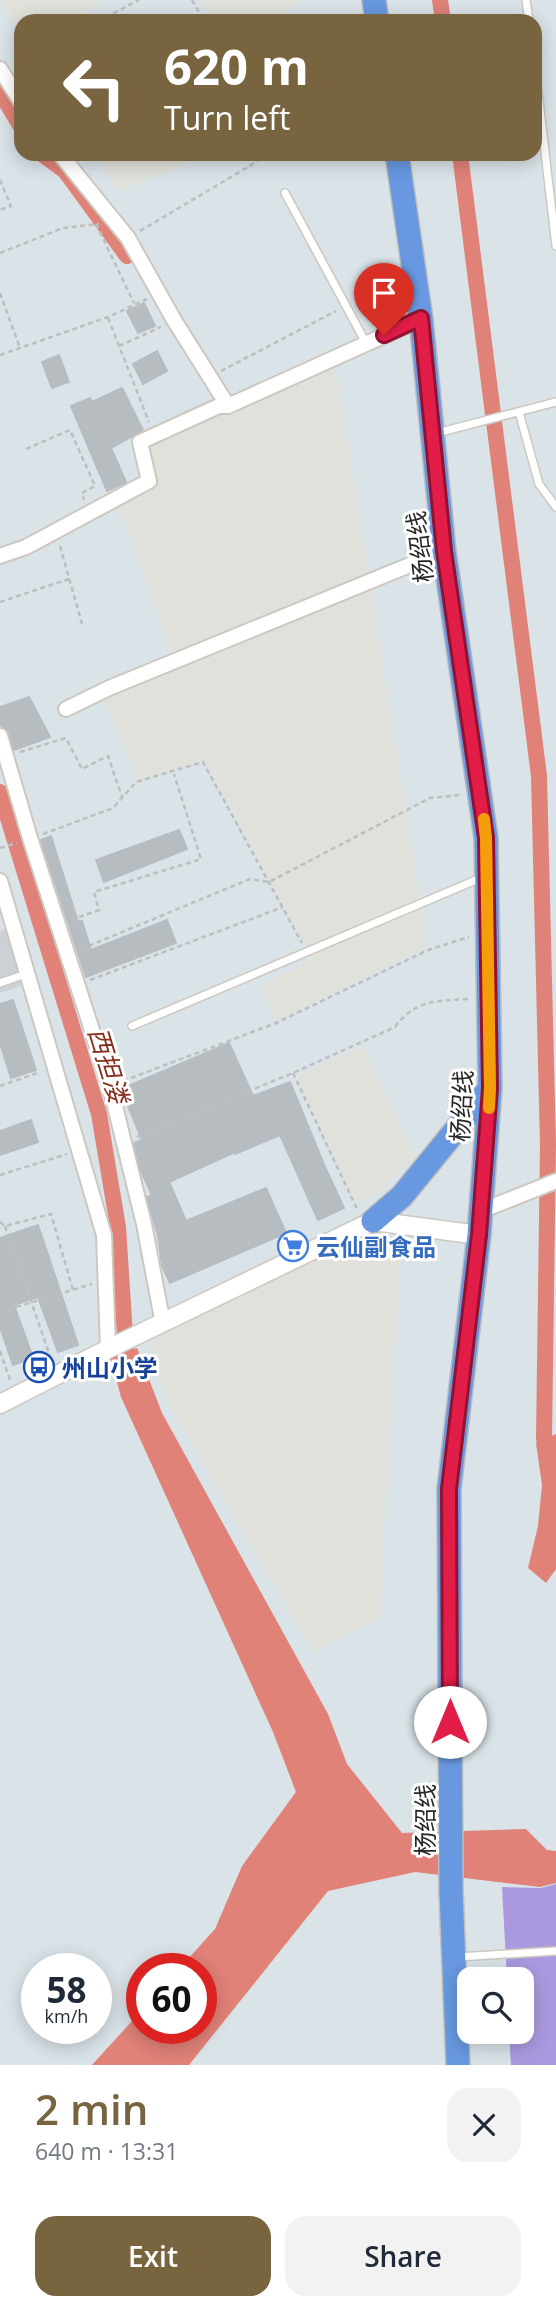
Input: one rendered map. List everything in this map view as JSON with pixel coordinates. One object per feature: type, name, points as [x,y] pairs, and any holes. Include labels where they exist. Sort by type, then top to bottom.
[{"type":"main road","name":"杨绍线","points":[[398,161],[421,318],[444,551],[486,838],[490,1088],[479,1235],[449,1489],[451,1891],[458,2065]]},
{"type":"main road","points":[[369,1223],[402,1196],[490,1088]]},
{"type":"street","points":[[0,69],[14,91]]},
{"type":"street","points":[[66,161],[128,238],[174,320],[228,406]]},
{"type":"street","points":[[0,556],[26,547],[149,481],[140,442],[219,406],[228,406],[421,318]]},
{"type":"street","points":[[66,709],[108,688],[444,551]]},
{"type":"street","points":[[0,736],[110,1086],[144,1224],[163,1324]]},
{"type":"street","points":[[0,881],[104,1235],[108,1349]]},
{"type":"street","points":[[481,1210],[556,1181]]},
{"type":"street","points":[[8,1400],[369,1223],[479,1235]]},
{"type":"lane","points":[[542,127],[556,246]]},
{"type":"lane","points":[[285,193],[366,343]]},
{"type":"lane","points":[[433,434],[556,402]]},
{"type":"lane","points":[[519,412],[539,484],[556,507]]},
{"type":"lane","points":[[132,1026],[487,875]]},
{"type":"lane","points":[[0,983],[26,974]]},
{"type":"lane","points":[[453,1957],[556,1951]]},
{"type":"path","points":[[112,14],[139,0]]},
{"type":"path","points":[[128,238],[258,161]]},
{"type":"path","points":[[0,180],[11,206],[0,210]]},
{"type":"path","points":[[0,253],[63,228],[96,224],[135,304]]},
{"type":"path","points":[[0,293],[20,348]]},
{"type":"path","points":[[0,355],[108,317],[160,293]]},
{"type":"path","points":[[209,378],[346,306]]},
{"type":"path","points":[[108,317],[155,435]]},
{"type":"path","points":[[119,346],[174,320]]},
{"type":"path","points":[[26,449],[70,430],[95,485],[82,493],[88,514]]},
{"type":"path","points":[[55,531],[82,624]]},
{"type":"path","points":[[0,602],[69,579]]},
{"type":"path","points":[[6,756],[66,738],[82,769],[108,756],[122,797]]},
{"type":"path","points":[[30,838],[113,808],[136,782],[203,762],[307,952]]},
{"type":"path","points":[[58,924],[99,910],[94,892],[201,859],[173,772]]},
{"type":"path","points":[[69,954],[250,879],[269,882],[430,798],[480,792]]},
{"type":"path","points":[[77,985],[283,907]]},
{"type":"path","points":[[110,1086],[276,1023],[428,950],[488,930]]},
{"type":"path","points":[[124,1143],[293,1073],[395,1027],[405,1014],[425,1002],[489,997]]},
{"type":"path","points":[[0,1086],[54,1068]]},
{"type":"path","points":[[293,1073],[369,1223]]},
{"type":"path","points":[[0,1175],[79,1151]]},
{"type":"path","points":[[5,1226],[51,1214],[73,1290]]},
{"type":"path","points":[[0,1222],[5,1226],[57,1375]]},
{"type":"path","points":[[0,1312],[106,1280]]},
{"type":"path","points":[[0,1351],[8,1400]]},
{"type":"shaded area","points":[[0,0],[105,0],[79,14],[14,14],[14,25]]},
{"type":"shaded area","points":[[200,0],[304,0],[282,14],[208,14]]},
{"type":"shaded area","points":[[102,161],[194,161],[118,191]]},
{"type":"shaded area","points":[[335,363],[427,947],[276,1021],[260,986],[313,960],[205,759],[138,781],[104,699],[176,666],[118,504],[154,484],[144,445]]},
{"type":"shaded area","points":[[8,929],[26,984],[0,993],[0,931]]},
{"type":"shaded area","points":[[363,1046],[415,1156],[373,1196],[355,1201],[297,1076]]},
{"type":"shaded area","points":[[401,1237],[379,1618],[314,1653],[169,1405],[148,1343],[342,1243]]},
{"type":"shaded area","points":[[137,1348],[162,1413],[328,1714],[347,1764],[402,1833],[526,1829],[547,1850],[556,1851],[556,1883],[540,1887],[415,1872],[328,1891],[217,2030],[217,1953],[193,1953],[215,1929],[242,1866],[296,1792],[273,1732],[121,1397],[110,1356]]},
{"type":"shaded area","points":[[556,1434],[556,1569],[546,1583],[528,1568],[538,1526],[542,1485],[536,1443]]},
{"type":"shaded area","points":[[556,1884],[556,2065],[511,2065],[510,2044],[534,2044],[534,1967],[506,1967],[502,1887],[541,1888]]},
{"type":"shaded area","points":[[126,2028],[126,2044],[206,2044],[189,2065],[92,2065]]},
{"type":"building","points":[[144,303],[155,326],[138,333],[127,311]]},
{"type":"building","points":[[157,351],[167,371],[143,384],[133,364]]},
{"type":"building","points":[[59,355],[69,382],[52,388],[42,362]]},
{"type":"building","points":[[122,388],[143,430],[111,448],[126,482],[107,491],[71,406],[90,398],[92,402]]},
{"type":"building","points":[[29,697],[50,737],[14,750],[9,733],[0,724],[0,707]]},
{"type":"building","points":[[179,830],[187,849],[104,882],[96,860]]},
{"type":"building","points":[[51,836],[78,922],[82,921],[91,950],[167,920],[176,943],[86,977],[41,840]]},
{"type":"building","points":[[13,1000],[36,1070],[11,1078],[0,1043],[0,1004]]},
{"type":"building","points":[[229,1043],[253,1096],[290,1082],[344,1208],[318,1220],[280,1135],[235,1152],[169,1182],[186,1221],[266,1188],[286,1233],[170,1283],[162,1266],[158,1236],[147,1197],[152,1195],[140,1169],[134,1143],[142,1140],[121,1089]]},
{"type":"building","points":[[31,1120],[38,1142],[0,1155],[0,1131]]},
{"type":"building","points":[[38,1225],[78,1345],[58,1352],[38,1297],[14,1305],[33,1358],[13,1365],[0,1327],[0,1238]]},
{"type":"waterway","points":[[440,0],[442,14]]},
{"type":"waterway","name":"西担溇","points":[[0,92],[14,115]]},
{"type":"waterway","name":"西担溇","points":[[51,161],[65,171],[127,256]]},
{"type":"waterway","points":[[461,161],[539,776],[548,1144],[544,1439]]},
{"type":"waterway","name":"西担溇","points":[[0,792],[99,1114],[118,1227],[126,1351]]},
{"type":"slow traffic","points":[[484,819],[489,1108]]},
{"type":"place","name":"云仙副食品","points":[[293,1246]]},
{"type":"place","name":"州山小学","points":[[39,1367]]},
{"type":"route","points":[[384,335],[421,318],[444,551],[486,838],[490,1088],[479,1235],[449,1489],[450,1722]]}]
